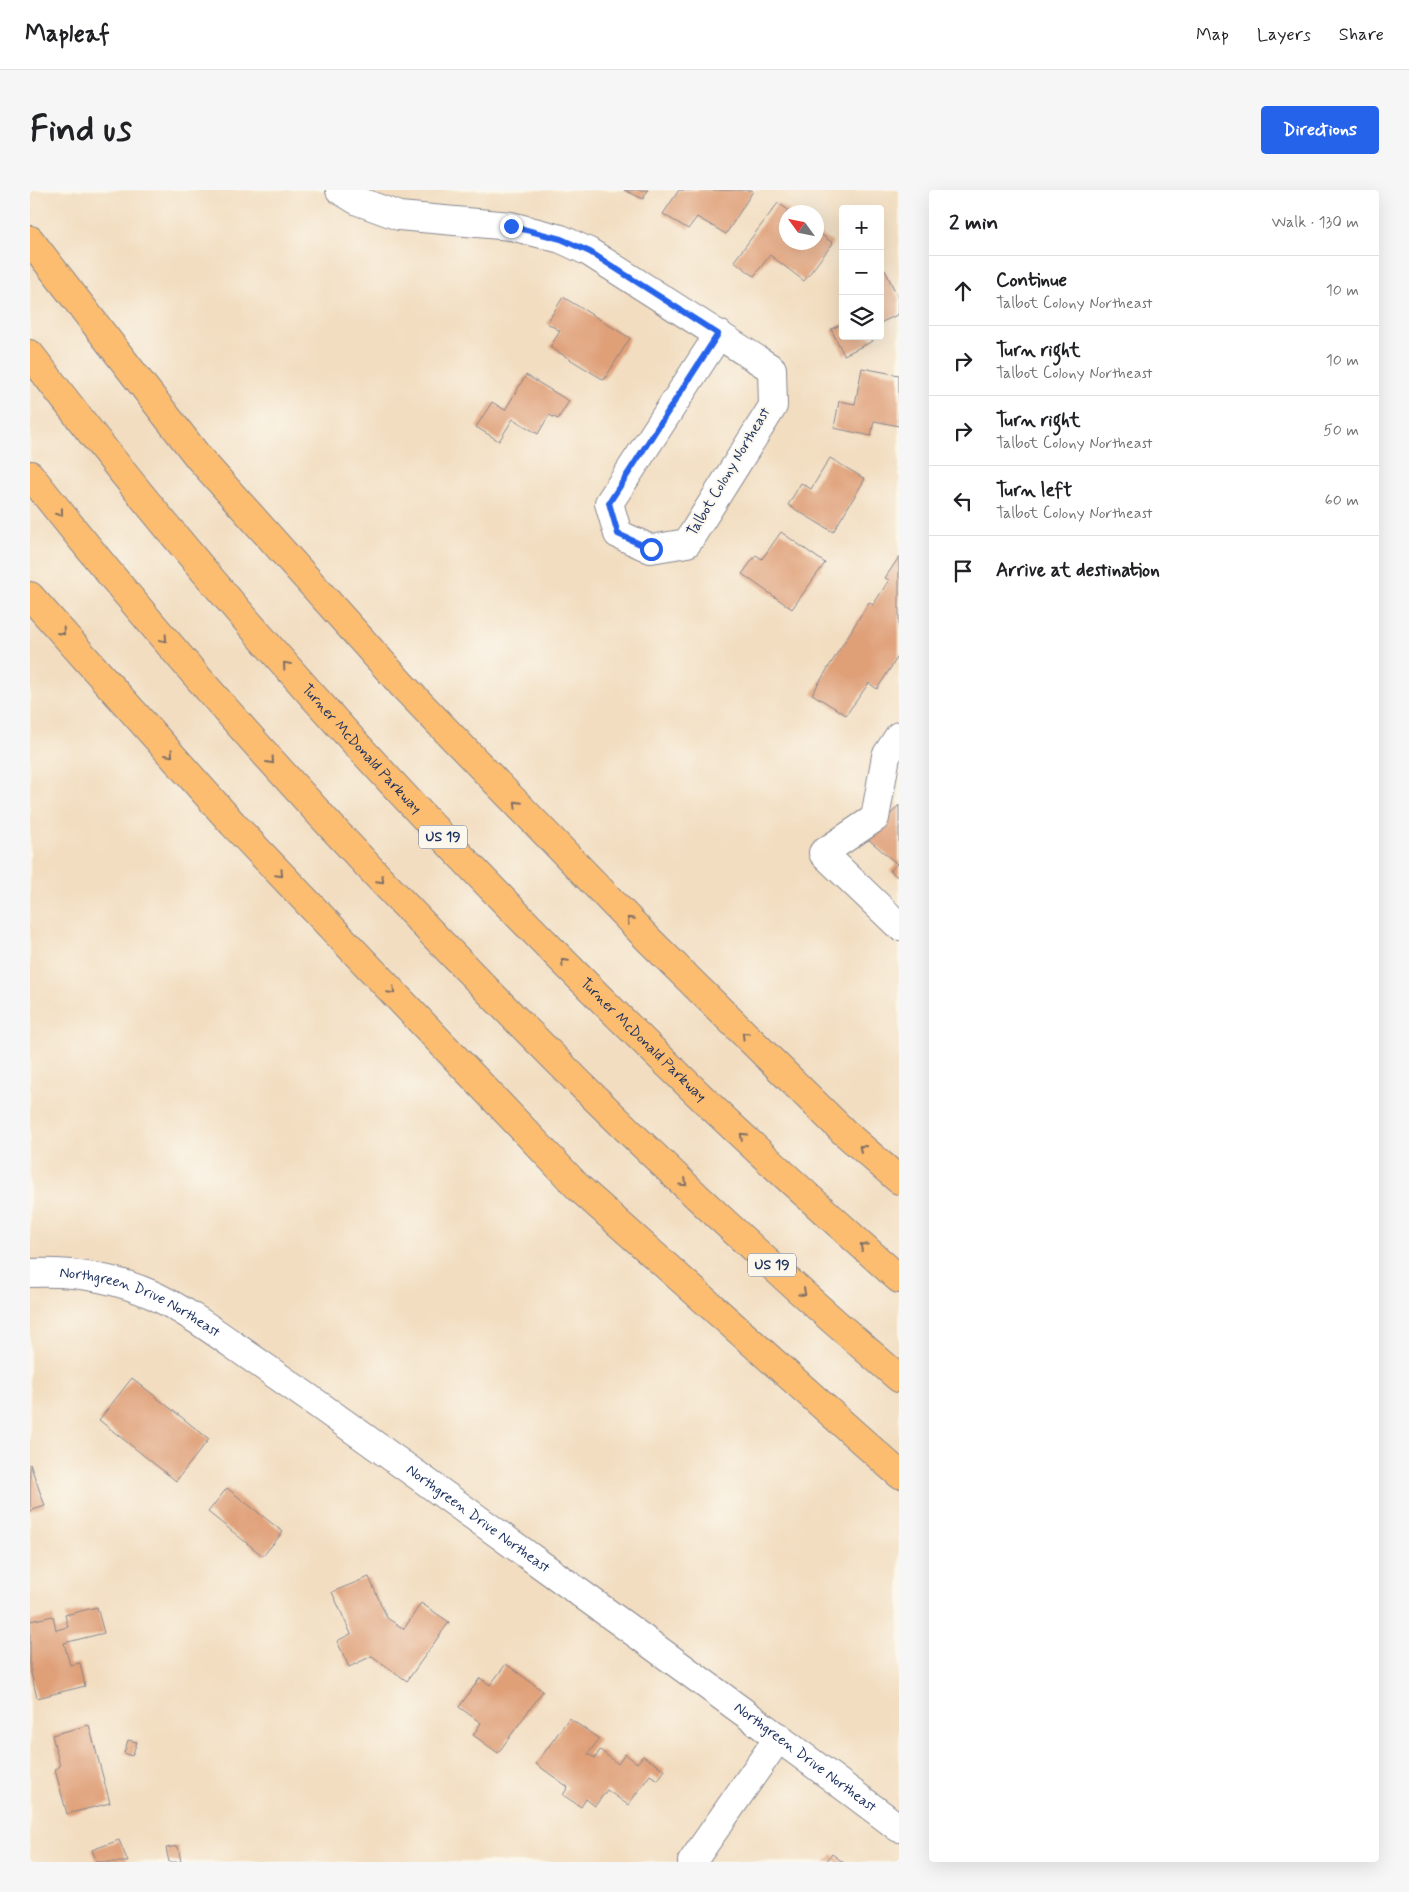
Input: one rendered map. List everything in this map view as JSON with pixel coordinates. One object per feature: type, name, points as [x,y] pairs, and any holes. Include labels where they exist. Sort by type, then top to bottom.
[{"type":"highway","points":[[30,240],[200,458],[402,686],[649,940],[844,1132],[899,1180]]},
{"type":"highway","name":"Turner McDonald Parkway","points":[[30,354],[126,476],[212,580],[308,691],[403,795],[502,899],[700,1096],[899,1279]]},
{"type":"highway","name":"US 19","points":[[30,475],[161,636],[253,741],[448,951],[648,1150],[774,1267],[899,1378]]},
{"type":"highway","points":[[30,596],[233,824],[579,1188],[899,1474]]},
{"type":"street","name":"Talbot Colony Northeast","points":[[340,190],[358,201],[399,216],[511,226],[561,239],[590,252],[718,334],[772,369],[773,406],[687,543],[651,549],[618,534],[609,503],[718,334]]},
{"type":"street","points":[[899,736],[886,756],[875,818],[823,853],[899,926]]},
{"type":"street","name":"Northgreen Drive Northeast","points":[[30,1273],[48,1272],[82,1275],[120,1284],[152,1295],[195,1318],[337,1418],[779,1737],[899,1828]]},
{"type":"street","points":[[692,1862],[779,1737]]},
{"type":"building","points":[[624,190],[648,190],[643,199]]},
{"type":"building","points":[[679,190],[753,191],[726,234],[697,217],[688,229],[663,214]]},
{"type":"building","points":[[778,203],[781,205],[779,205],[779,250],[824,250],[824,237],[833,243],[804,281],[770,255],[754,276],[734,261]]},
{"type":"building","points":[[884,271],[899,300],[899,314],[884,321],[884,295]]},
{"type":"building","points":[[563,297],[630,338],[604,380],[550,347],[560,331],[547,323]]},
{"type":"building","points":[[839,326],[839,340],[873,341],[844,355],[831,329]]},
{"type":"building","points":[[862,368],[899,375],[899,426],[874,421],[871,436],[834,428],[839,401],[855,404]]},
{"type":"building","points":[[526,375],[569,401],[558,419],[549,415],[538,434],[513,419],[499,441],[476,427],[492,402],[505,410]]},
{"type":"building","points":[[830,458],[865,479],[833,532],[788,505],[801,483],[811,489]]},
{"type":"building","points":[[781,532],[825,563],[792,609],[742,574],[756,555],[762,559]]},
{"type":"building","points":[[899,557],[899,655],[877,689],[869,683],[846,715],[812,694],[869,602],[873,605],[889,580],[885,578]]},
{"type":"building","points":[[899,805],[899,878],[890,871],[897,864],[868,839]]},
{"type":"building","points":[[132,1378],[209,1439],[176,1481],[99,1420]]},
{"type":"building","points":[[30,1464],[45,1506],[30,1511]]},
{"type":"building","points":[[227,1488],[283,1532],[263,1556],[208,1512]]},
{"type":"building","points":[[369,1577],[387,1618],[404,1629],[421,1603],[449,1622],[407,1681],[372,1656],[349,1667],[337,1641],[351,1634],[332,1592]]},
{"type":"building","points":[[97,1607],[104,1633],[64,1643],[70,1665],[80,1663],[85,1686],[37,1698],[30,1669],[30,1621],[53,1616],[56,1630],[68,1627],[65,1615]]},
{"type":"building","points":[[506,1664],[543,1691],[498,1753],[473,1735],[481,1723],[459,1707],[480,1678],[490,1685]]},
{"type":"building","points":[[569,1718],[599,1739],[588,1754],[595,1758],[600,1750],[618,1764],[625,1754],[637,1763],[643,1756],[665,1770],[658,1780],[650,1775],[628,1805],[607,1790],[595,1806],[586,1799],[581,1807],[563,1795],[568,1787],[536,1764]]},
{"type":"building","points":[[89,1725],[110,1803],[67,1814],[55,1770],[60,1766],[52,1735]]},
{"type":"building","points":[[128,1740],[137,1742],[132,1756],[124,1753]]},
{"type":"building","points":[[119,1840],[128,1862],[97,1862],[92,1850]]},
{"type":"building","points":[[178,1846],[181,1862],[169,1862],[166,1848]]},
{"type":"building","points":[[832,1854],[843,1862],[826,1862]]},
{"type":"route","points":[[511,226],[561,239],[590,252],[718,334],[609,503],[618,534],[651,549]]}]
